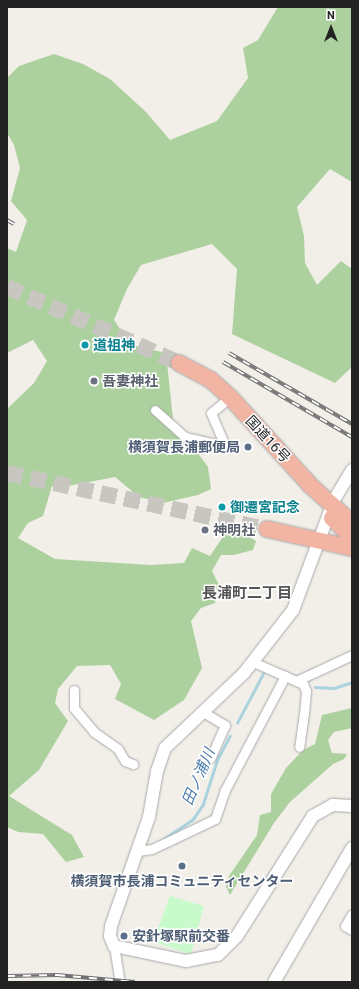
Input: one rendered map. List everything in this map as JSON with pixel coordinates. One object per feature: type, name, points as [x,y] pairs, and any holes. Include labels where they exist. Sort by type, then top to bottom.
[{"type":"highway","name":"国道16号","points":[[179,363],[211,380],[230,397],[332,506],[352,523]]},
{"type":"highway","points":[[332,506],[331,515],[334,522],[352,537]]},
{"type":"highway","points":[[267,529],[352,548]]},
{"type":"street","points":[[155,410],[185,437],[225,446],[211,413],[230,397]]},
{"type":"street","points":[[120,982],[114,946],[110,936],[111,926],[149,818],[160,757],[165,748],[253,662],[293,610],[332,506],[350,476]]},
{"type":"street","points":[[298,680],[352,655]]},
{"type":"street","points":[[253,662],[298,680],[303,684],[306,691],[299,746]]},
{"type":"street","points":[[138,851],[152,849],[215,819],[225,790],[285,676]]},
{"type":"street","points":[[74,690],[74,708],[94,732],[118,749],[124,761],[133,764]]},
{"type":"street","points":[[203,712],[225,725],[210,758]]},
{"type":"street","points":[[114,946],[186,961],[218,955],[237,936],[313,816],[333,805],[352,806]]},
{"type":"street","points":[[274,982],[352,848]]},
{"type":"street","points":[[352,914],[345,926],[352,930]]},
{"type":"green space","points":[[278,7],[352,7],[352,182],[330,169],[297,207],[304,236],[305,263],[317,285],[341,261],[352,269],[352,367],[335,383],[232,334],[237,269],[212,244],[141,265],[127,289],[114,320],[131,345],[166,353],[173,419],[208,467],[211,489],[198,495],[163,503],[139,497],[115,477],[73,485],[52,486],[43,516],[28,523],[18,538],[55,559],[151,565],[184,563],[192,548],[210,556],[231,525],[256,541],[253,550],[234,555],[221,555],[212,571],[220,587],[215,603],[201,608],[191,621],[202,668],[184,700],[154,720],[115,699],[121,684],[110,665],[77,666],[58,689],[55,703],[68,721],[39,770],[9,796],[72,835],[84,857],[66,862],[43,834],[18,832],[7,827],[7,409],[34,383],[47,361],[33,340],[7,353],[7,248],[16,252],[27,220],[11,201],[20,168],[14,145],[7,133],[7,78],[19,66],[54,54],[83,64],[110,79],[146,112],[170,140],[217,121],[248,78],[243,48],[258,40]]},
{"type":"green space","points":[[352,708],[352,728],[334,732],[328,740],[332,753],[347,754],[344,759],[333,764],[290,802],[274,823],[230,895],[226,887],[229,876],[257,835],[260,815],[271,812],[271,794],[286,768],[303,750],[315,744],[322,715]]},
{"type":"green space","points":[[170,896],[204,906],[191,954],[153,942]]},
{"type":"waterway","name":"田ノ浦川","points":[[237,723],[265,670]]},
{"type":"waterway","name":"田ノ浦川","points":[[315,687],[334,688],[352,682]]},
{"type":"waterway","name":"田ノ浦川","points":[[165,838],[193,819],[203,804],[217,760],[230,736]]},
{"type":"tunnel","points":[[7,287],[179,363]]},
{"type":"tunnel","points":[[7,473],[267,529]]},
{"type":"railway","points":[[7,220],[14,224]]},
{"type":"railway","points":[[229,353],[352,424]]},
{"type":"railway","points":[[223,362],[352,437]]},
{"type":"railway","points":[[7,976],[57,975],[135,982]]},
{"type":"place","name":"道祖神","points":[[85,345]]},
{"type":"place","name":"吾妻神社","points":[[94,381]]},
{"type":"place","name":"横須賀長浦郵便局","points":[[248,447]]},
{"type":"place","name":"御遷宮記念","points":[[222,507]]},
{"type":"place","name":"神明社","points":[[205,530]]},
{"type":"place","name":"横須賀市長浦コミュニティセンター","points":[[182,866]]},
{"type":"place","name":"安針塚駅前交番","points":[[124,936]]},
{"type":"district","name":"長浦町二丁目","points":[[247,594]]}]
